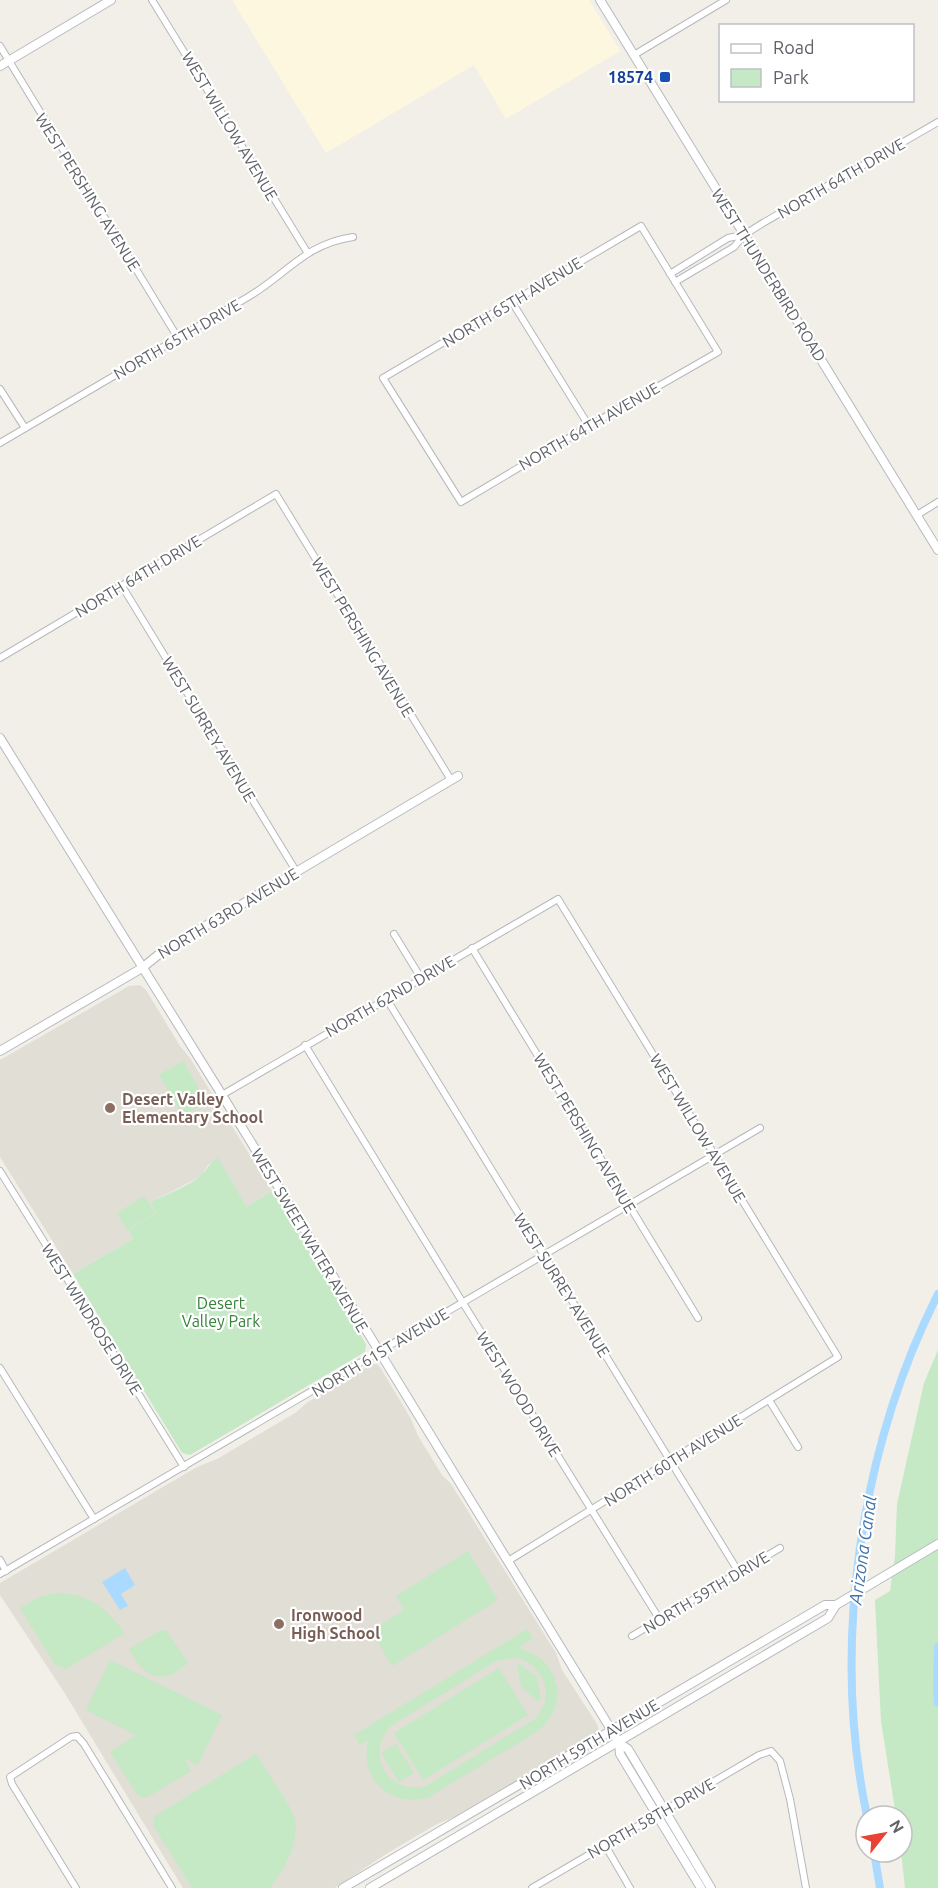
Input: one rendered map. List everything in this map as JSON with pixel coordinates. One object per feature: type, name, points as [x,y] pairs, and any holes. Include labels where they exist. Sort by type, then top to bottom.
[{"type":"street","points":[[4,64],[111,0]]},
{"type":"street","name":"WEST WILLOW AVENUE","points":[[152,0],[307,252]]},
{"type":"street","name":"WEST THUNDERBIRD ROAD","points":[[600,0],[938,550]]},
{"type":"street","points":[[634,55],[726,0]]},
{"type":"street","name":"WEST PERSHING AVENUE","points":[[0,46],[4,64],[178,338]]},
{"type":"street","name":"NORTH 64TH DRIVE","points":[[670,274],[728,238],[744,235],[938,122]]},
{"type":"street","name":"NORTH 65TH AVENUE","points":[[460,502],[383,378],[640,226],[670,274]]},
{"type":"street","name":"NORTH 64TH DRIVE","points":[[675,282],[734,247],[744,235]]},
{"type":"street","name":"NORTH 65TH DRIVE","points":[[0,443],[251,295],[307,252],[326,243],[353,237]]},
{"type":"street","points":[[700,255],[705,264]]},
{"type":"street","points":[[670,274],[675,282]]},
{"type":"street","name":"NORTH 64TH AVENUE","points":[[460,502],[718,352],[675,282]]},
{"type":"street","points":[[512,302],[589,426]]},
{"type":"street","points":[[0,388],[25,428]]},
{"type":"street","name":"WEST PERSHING AVENUE","points":[[276,494],[454,778]]},
{"type":"street","name":"NORTH 64TH DRIVE","points":[[0,658],[276,494]]},
{"type":"street","points":[[917,515],[938,502]]},
{"type":"street","name":"WEST SURREY AVENUE","points":[[122,586],[296,871]]},
{"type":"street","name":"WEST SWEETWATER AVENUE","points":[[0,738],[222,1095],[619,1743]]},
{"type":"street","name":"NORTH 63RD AVENUE","points":[[0,1051],[142,968],[163,951],[454,778]]},
{"type":"street","name":"WEST WILLOW AVENUE","points":[[558,899],[838,1357]]},
{"type":"street","name":"NORTH 62ND DRIVE","points":[[222,1095],[558,899]]},
{"type":"street","points":[[394,934],[421,978]]},
{"type":"street","name":"WEST PERSHING AVENUE","points":[[472,948],[698,1318]]},
{"type":"street","name":"WEST SURREY AVENUE","points":[[386,998],[738,1571]]},
{"type":"street","name":"WEST WOOD DRIVE","points":[[305,1045],[660,1620]]},
{"type":"street","name":"NORTH 61ST AVENUE","points":[[3,1573],[759,1128]]},
{"type":"street","name":"WEST WINDROSE DRIVE","points":[[0,1172],[184,1467]]},
{"type":"street","name":"NORTH 60TH AVENUE","points":[[508,1561],[838,1357]]},
{"type":"street","points":[[0,1368],[94,1519]]},
{"type":"street","points":[[769,1400],[798,1447]]},
{"type":"street","name":"NORTH 59TH AVENUE","points":[[370,1888],[828,1618],[836,1605],[846,1598],[938,1544]]},
{"type":"street","name":"NORTH 59TH DRIVE","points":[[632,1636],[780,1548]]},
{"type":"street","points":[[0,1560],[3,1573]]},
{"type":"street","name":"NORTH 59TH AVENUE","points":[[343,1888],[825,1605],[836,1605]]},
{"type":"street","points":[[76,1888],[12,1784],[10,1777],[71,1737],[77,1736],[172,1888]]},
{"type":"street","points":[[619,1743],[628,1749],[711,1888]]},
{"type":"street","points":[[619,1743],[621,1754],[701,1888]]},
{"type":"street","name":"NORTH 58TH DRIVE","points":[[532,1888],[759,1755],[771,1751],[780,1761],[790,1799],[806,1888]]},
{"type":"street","points":[[605,1845],[630,1888]]},
{"type":"street","points":[[394,1874],[404,1863],[407,1850]]},
{"type":"shaded area","points":[[232,0],[589,0],[620,51],[506,119],[474,65],[326,153]]},
{"type":"shaded area","name":"Desert Valley Elementary School","points":[[140,985],[146,990],[180,1046],[190,1058],[272,1191],[247,1207],[218,1159],[208,1165],[201,1176],[150,1202],[156,1213],[128,1230],[133,1239],[73,1274],[0,1157],[0,1060],[129,986]]},
{"type":"shaded area","name":"Ironwood High School","points":[[372,1364],[380,1367],[411,1419],[418,1436],[442,1475],[451,1484],[556,1653],[562,1670],[599,1730],[597,1735],[462,1814],[437,1824],[335,1888],[183,1888],[64,1692],[0,1595],[0,1583],[197,1467],[217,1459]]},
{"type":"green space","points":[[183,1061],[207,1102],[183,1116],[159,1075]]},
{"type":"green space","name":"Desert Valley Park","points":[[218,1158],[247,1207],[272,1191],[366,1344],[365,1352],[190,1455],[182,1453],[73,1274],[133,1239],[128,1230],[156,1213],[150,1202],[191,1183]]},
{"type":"green space","points":[[144,1196],[155,1213],[127,1230],[117,1213]]},
{"type":"green space","points":[[938,1350],[938,1888],[905,1888],[902,1864],[914,1864],[914,1804],[894,1804],[881,1721],[875,1600],[890,1591],[895,1556],[897,1504],[924,1383]]},
{"type":"green space","points":[[468,1551],[498,1600],[392,1666],[371,1631],[404,1610],[396,1596]]},
{"type":"green space","points":[[55,1593],[77,1596],[95,1603],[125,1633],[66,1669],[55,1665],[20,1608],[39,1597]]},
{"type":"green space","points":[[527,1629],[533,1638],[518,1648],[533,1653],[544,1662],[552,1672],[556,1684],[557,1697],[554,1710],[547,1722],[535,1733],[429,1797],[415,1800],[402,1799],[381,1788],[368,1767],[366,1754],[368,1740],[360,1745],[354,1735]],"holes":[[[515,1658],[525,1661],[540,1674],[546,1692],[545,1701],[535,1719],[426,1786],[412,1787],[391,1779],[380,1760],[383,1737],[391,1726],[496,1661]]]},
{"type":"green space","points":[[161,1630],[167,1631],[188,1663],[172,1674],[160,1677],[148,1673],[129,1649]]},
{"type":"green space","points":[[110,1660],[222,1715],[198,1765],[183,1758],[191,1771],[146,1798],[138,1796],[110,1752],[136,1735],[86,1710]]},
{"type":"green space","points":[[520,1664],[537,1677],[541,1699],[538,1701],[521,1687],[517,1665]]},
{"type":"green space","points":[[499,1668],[528,1715],[423,1780],[394,1733]]},
{"type":"green space","points":[[396,1744],[414,1773],[399,1782],[381,1753]]},
{"type":"green space","points":[[256,1754],[284,1797],[295,1819],[295,1838],[290,1856],[270,1888],[192,1888],[153,1825],[155,1816]]},
{"type":"water","points":[[125,1568],[135,1585],[121,1594],[128,1606],[120,1610],[102,1582]]},
{"type":"waterway","name":"Arizona Canal","points":[[865,1804],[857,1751],[852,1685],[853,1617],[860,1549],[872,1482],[889,1417],[911,1354],[938,1294]]},
{"type":"waterway","points":[[938,1647],[938,1703]]},
{"type":"waterway","name":"Arizona Canal","points":[[876,1864],[880,1888]]},
{"type":"place","name":"18574","points":[[665,77]]},
{"type":"place","name":"Desert Valley Elementary School","points":[[110,1108]]},
{"type":"place","name":"Ironwood High School","points":[[279,1624]]}]
